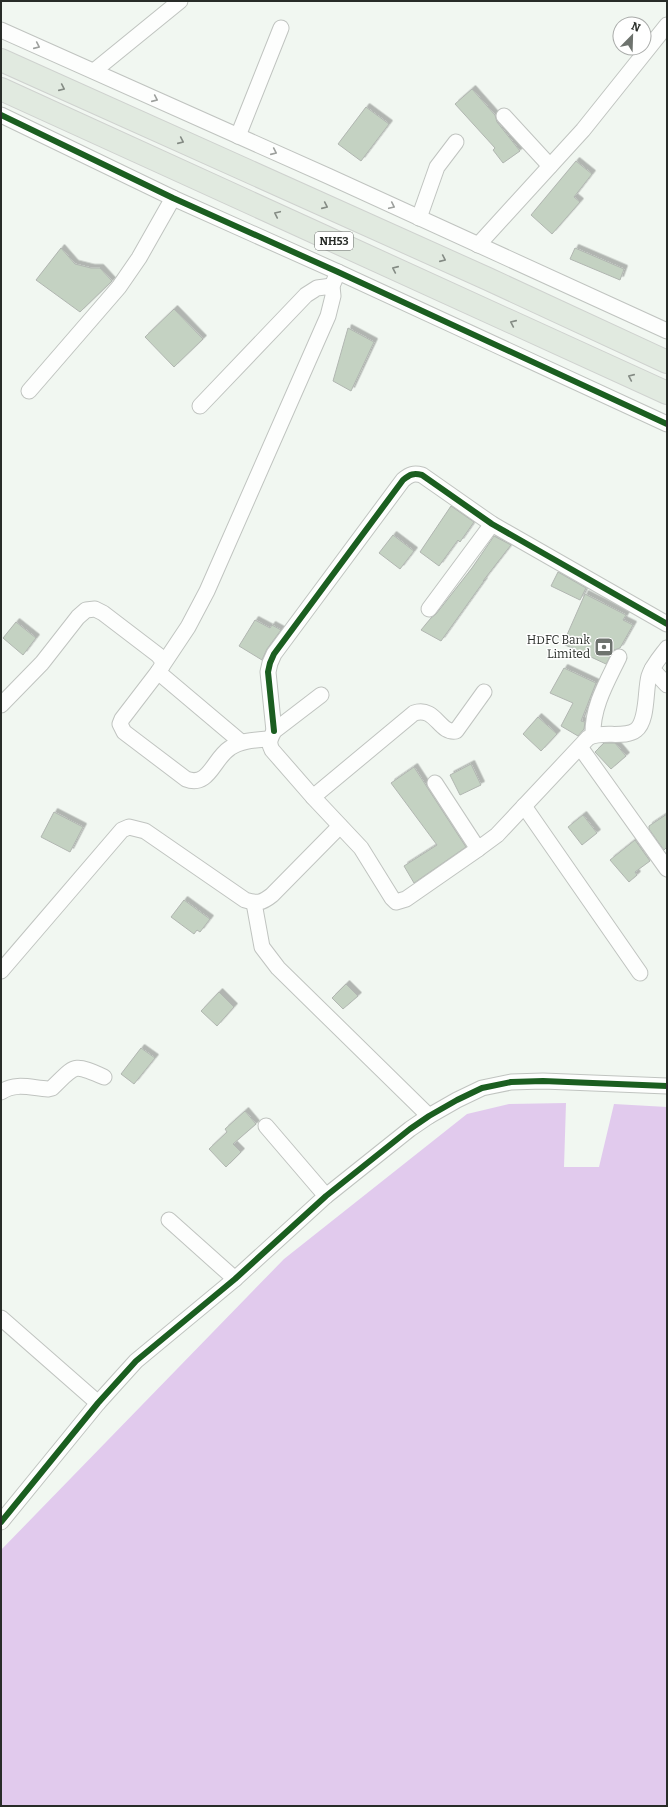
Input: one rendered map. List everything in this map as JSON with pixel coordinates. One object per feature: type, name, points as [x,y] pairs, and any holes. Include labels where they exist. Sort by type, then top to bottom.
[{"type":"highway","name":"NH53","points":[[1,60],[488,279],[667,362]]},
{"type":"highway","name":"NH53","points":[[1,89],[667,393]]},
{"type":"street","points":[[94,71],[180,1]]},
{"type":"street","points":[[478,244],[583,130],[667,25]]},
{"type":"street","points":[[238,136],[281,28]]},
{"type":"street","points":[[1,30],[478,244],[667,331]]},
{"type":"street","points":[[1,115],[173,198],[338,272],[667,424]]},
{"type":"street","points":[[504,116],[550,166]]},
{"type":"street","points":[[419,218],[437,167],[456,142]]},
{"type":"street","points":[[29,391],[120,287],[139,258],[173,198]]},
{"type":"street","points":[[322,695],[272,735],[240,742],[230,747],[221,756],[205,778],[194,782],[186,779],[124,732],[120,724],[122,719],[160,669],[188,627],[207,592],[328,316],[333,296],[332,286],[338,272]]},
{"type":"street","points":[[200,406],[306,295],[317,288],[332,286]]},
{"type":"street","points":[[667,624],[492,524],[422,475],[415,473],[409,475],[274,654],[268,672],[272,735],[270,744],[272,750],[313,797],[361,848],[396,902],[406,899],[497,835],[593,735],[629,733],[636,731],[640,726],[643,717],[649,676],[652,669],[667,648]]},
{"type":"street","points":[[429,609],[492,524]]},
{"type":"street","points":[[1,705],[26,681],[78,617],[86,610],[95,610],[103,613],[158,655],[162,660],[160,669]]},
{"type":"street","points":[[593,735],[592,721],[596,708],[619,658]]},
{"type":"street","points":[[160,669],[240,742]]},
{"type":"street","points":[[652,669],[667,685]]},
{"type":"street","points":[[313,797],[414,713],[420,711],[426,712],[446,729],[456,731],[484,692]]},
{"type":"street","points":[[580,747],[667,869]]},
{"type":"street","points":[[434,783],[478,849]]},
{"type":"street","points":[[524,806],[640,973]]},
{"type":"street","points":[[1,971],[122,830],[129,827],[145,831],[245,900],[254,903],[263,902],[272,894],[340,826]]},
{"type":"street","points":[[254,903],[262,947],[278,968],[430,1116]]},
{"type":"street","points":[[1,1092],[18,1086],[48,1090],[76,1067],[104,1077]]},
{"type":"street","points":[[1,1522],[98,1403],[136,1361],[235,1279],[326,1196],[410,1129],[457,1100],[482,1088],[512,1082],[543,1081],[666,1084]]},
{"type":"street","points":[[266,1126],[326,1196]]},
{"type":"street","points":[[169,1220],[235,1279]]},
{"type":"street","points":[[1,1318],[98,1403]]},
{"type":"shaded area","points":[[566,1103],[564,1167],[599,1167],[614,1104],[667,1107],[667,1806],[1,1806],[1,1550],[284,1259],[467,1114],[509,1104]]},
{"type":"building","points":[[472,89],[495,115],[497,122],[520,151],[503,163],[493,150],[495,148],[455,104]]},
{"type":"building","points":[[366,107],[389,124],[361,161],[338,144]]},
{"type":"building","points":[[576,161],[592,174],[574,197],[580,202],[552,234],[531,215]]},
{"type":"building","points":[[61,248],[75,264],[91,268],[100,268],[112,281],[80,312],[36,280]]},
{"type":"building","points":[[575,248],[624,269],[620,280],[570,259]]},
{"type":"building","points":[[174,309],[203,339],[174,367],[145,337]]},
{"type":"building","points":[[348,328],[374,342],[351,391],[333,381]]},
{"type":"building","points":[[451,506],[474,522],[460,542],[458,540],[439,566],[420,552]]},
{"type":"building","points":[[393,535],[414,551],[400,569],[379,553]]},
{"type":"building","points":[[494,536],[511,545],[483,581],[441,641],[421,630],[436,614],[472,568]]},
{"type":"building","points":[[558,572],[586,588],[580,600],[551,586]]},
{"type":"building","points":[[585,594],[626,615],[623,620],[633,625],[620,648],[614,650],[606,664],[563,644]]},
{"type":"building","points":[[255,620],[270,628],[272,625],[281,630],[267,649],[262,660],[239,646]]},
{"type":"building","points":[[16,622],[36,638],[23,655],[3,638]]},
{"type":"building","points":[[564,668],[596,683],[581,721],[585,722],[584,729],[578,736],[561,726],[573,703],[550,693]]},
{"type":"building","points":[[538,717],[557,734],[541,751],[523,734]]},
{"type":"building","points":[[604,743],[615,743],[626,756],[611,769],[595,752]]},
{"type":"building","points":[[471,764],[481,785],[460,795],[450,775]]},
{"type":"building","points":[[414,767],[466,847],[414,883],[404,866],[437,845],[391,783]]},
{"type":"building","points":[[54,812],[83,827],[70,852],[41,837]]},
{"type":"building","points":[[667,814],[667,847],[664,850],[649,829],[649,826]]},
{"type":"building","points":[[583,815],[597,833],[582,845],[568,827]]},
{"type":"building","points":[[635,840],[650,861],[635,872],[637,875],[629,882],[610,860]]},
{"type":"building","points":[[184,900],[210,919],[200,932],[197,930],[194,934],[171,917]]},
{"type":"building","points":[[346,984],[358,996],[343,1009],[332,998]]},
{"type":"building","points":[[219,992],[234,1007],[217,1026],[201,1011]]},
{"type":"building","points":[[141,1048],[155,1058],[134,1084],[121,1074]]},
{"type":"building","points":[[245,1111],[256,1124],[233,1144],[241,1152],[226,1167],[209,1149],[227,1132],[225,1129]]},
{"type":"cycle path","points":[[1,115],[173,198],[338,272],[667,424]]},
{"type":"cycle path","points":[[274,731],[268,672],[274,654],[403,480],[412,474],[422,475],[492,524],[667,624]]},
{"type":"cycle path","points":[[1,1522],[98,1403],[136,1361],[235,1279],[326,1196],[410,1129],[429,1116],[482,1088],[511,1082],[543,1081],[667,1086]]},
{"type":"place","name":"HDFC Bank Limited","points":[[604,647]]}]
